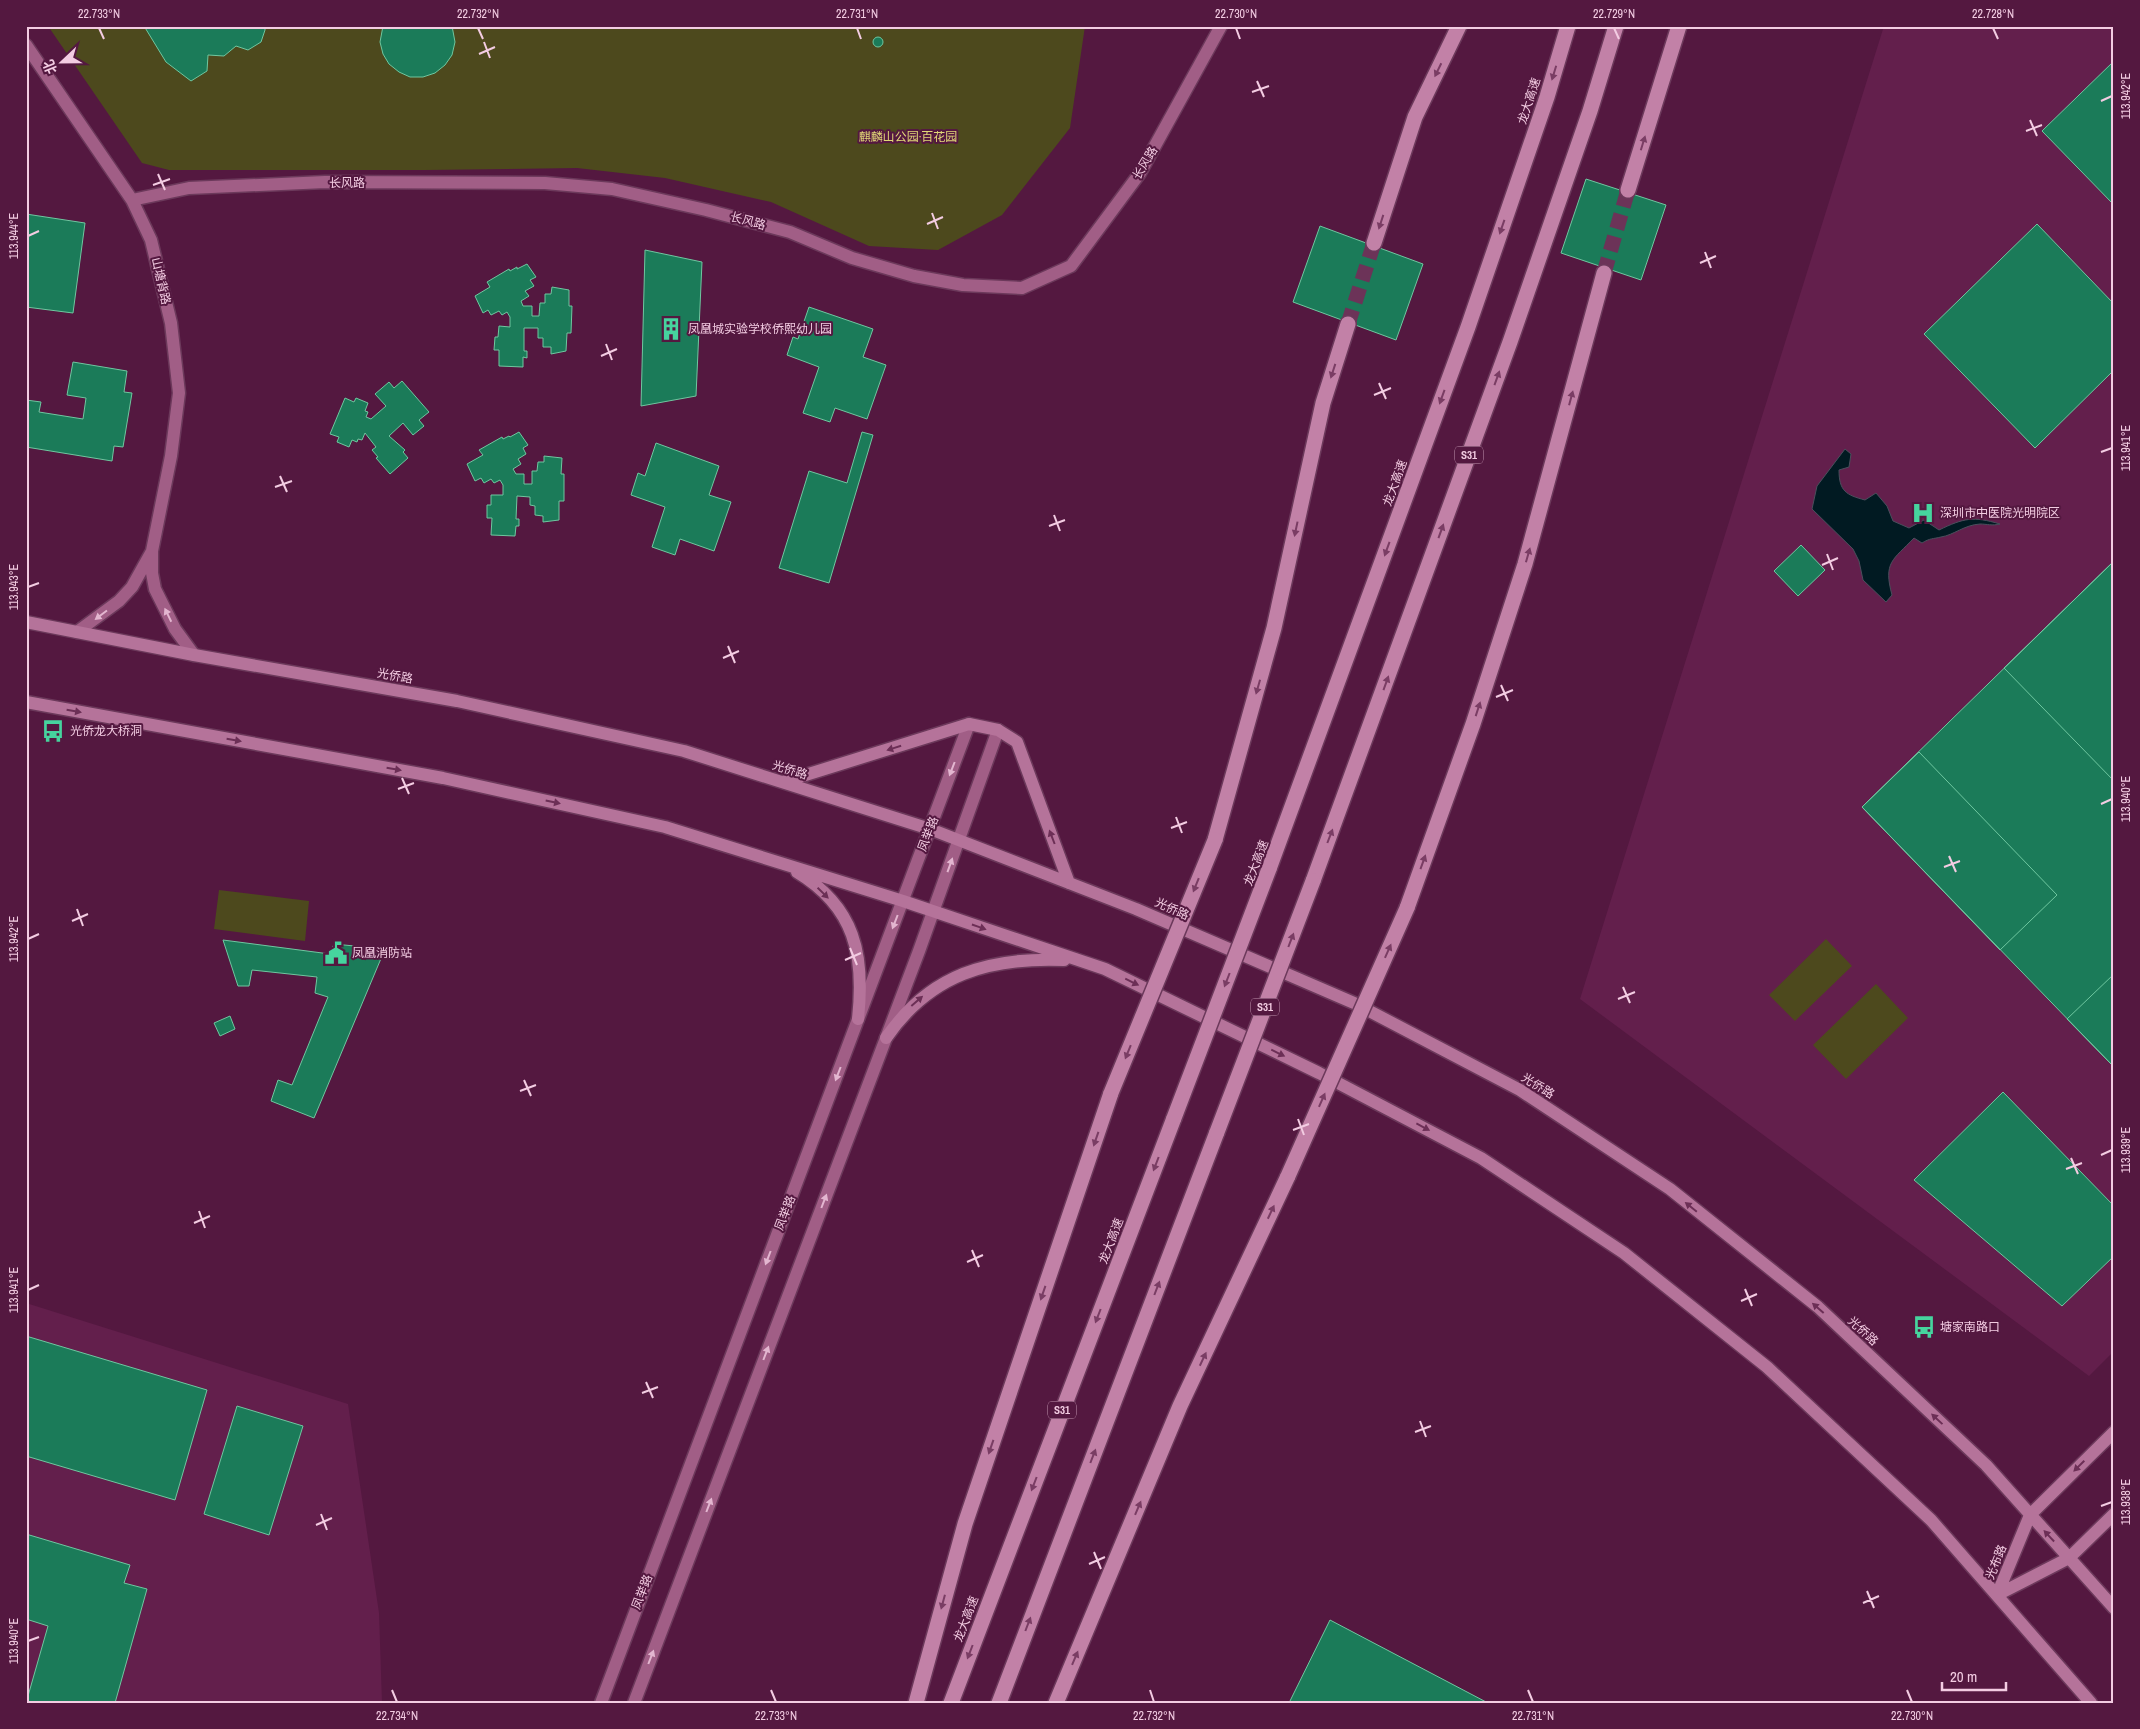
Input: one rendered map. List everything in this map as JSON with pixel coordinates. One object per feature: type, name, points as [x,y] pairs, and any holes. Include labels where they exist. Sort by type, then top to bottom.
[{"type":"highway","points":[[1374,243],[1415,117],[1459,26]]},
{"type":"highway","name":"龙大高速","points":[[951,1703],[1269,869],[1471,318],[1547,97],[1568,26]]},
{"type":"highway","name":"S31","points":[[999,1703],[1313,882],[1510,342],[1590,111],[1616,26]]},
{"type":"highway","points":[[1628,190],[1679,26]]},
{"type":"highway","points":[[1056,1703],[1180,1406],[1288,1176],[1406,908],[1473,724],[1525,564],[1604,273]]},
{"type":"highway","points":[[916,1703],[964,1524],[1111,1093],[1215,840],[1274,628],[1323,403],[1348,324]]},
{"type":"main road","name":"光侨路","points":[[26,622],[194,655],[466,703],[684,752],[930,829],[1136,908],[1354,1003],[1520,1090],[1670,1189],[1818,1307],[1986,1465],[2114,1608]]},
{"type":"main road","points":[[26,702],[443,778],[665,827],[903,901],[1105,969],[1319,1073],[1481,1158],[1624,1252],[1767,1367],[1931,1520],[2091,1703]]},
{"type":"main road","points":[[783,782],[969,724],[998,730],[1017,742],[1069,883]]},
{"type":"main road","points":[[784,864],[807,878],[825,894],[850,925],[861,974],[858,1019]]},
{"type":"main road","points":[[886,1038],[898,1021],[927,993],[945,982],[966,974],[990,966],[1043,959],[1088,963]]},
{"type":"main road","name":"光布路","points":[[1997,1595],[2030,1515],[2114,1432]]},
{"type":"main road","name":"光布路","points":[[1997,1595],[2069,1558],[2114,1514]]},
{"type":"street","name":"长风路","points":[[132,200],[189,188],[325,182],[545,183],[612,189],[706,210],[790,232],[852,258],[914,276],[963,285],[1022,288],[1071,266],[1140,173],[1220,26]]},
{"type":"street","name":"山塘背路","points":[[26,45],[132,200],[151,240],[171,323],[179,393],[171,456],[152,551]]},
{"type":"street","points":[[77,632],[120,601],[132,587],[152,551]]},
{"type":"street","points":[[152,551],[155,588],[175,629],[194,655]]},
{"type":"street","name":"凤举路","points":[[601,1703],[969,724]]},
{"type":"street","points":[[634,1703],[886,1038],[998,730]]},
{"type":"shaded area","name":"深圳市中医院光明院区","points":[[1884,26],[2114,26],[2114,1351],[2089,1376],[1580,999]]},
{"type":"shaded area","points":[[26,1303],[348,1404],[379,1613],[382,1703],[26,1703]]},
{"type":"green space","name":"麒麟山公园·百花园","points":[[48,26],[1085,26],[1070,128],[1002,215],[938,250],[869,246],[771,202],[665,178],[577,168],[169,170],[142,163]]},
{"type":"green space","points":[[219,890],[309,901],[305,941],[214,929]]},
{"type":"green space","points":[[1826,939],[1852,966],[1795,1021],[1769,995]]},
{"type":"green space","points":[[1876,984],[1908,1018],[1846,1079],[1813,1045]]},
{"type":"water","points":[[1845,449],[1851,454],[1849,467],[1839,470],[1842,487],[1848,494],[1865,500],[1876,493],[1887,506],[1893,521],[1909,528],[1924,520],[1939,530],[1955,523],[1975,519],[2000,524],[1974,525],[1922,543],[1914,538],[1895,557],[1889,568],[1892,595],[1886,602],[1863,580],[1859,561],[1853,549],[1812,509],[1817,486]]},
{"type":"building","points":[[144,26],[265,26],[265,30],[261,42],[248,50],[236,46],[224,56],[208,55],[207,71],[191,81],[166,62]]},
{"type":"building","points":[[383,26],[452,26],[455,42],[452,55],[445,65],[435,73],[423,77],[410,77],[399,72],[389,64],[383,54],[380,42]]},
{"type":"building","points":[[876,37],[880,37],[883,42],[882,46],[876,47],[873,44],[873,40]]},
{"type":"building","points":[[2114,61],[2114,205],[2042,131]]},
{"type":"building","points":[[1586,179],[1666,205],[1641,280],[1561,253]]},
{"type":"building","points":[[26,214],[85,223],[73,313],[26,307]]},
{"type":"building","points":[[2037,224],[2114,304],[2114,370],[2035,448],[1924,334]]},
{"type":"building","points":[[1320,226],[1423,264],[1396,340],[1293,302]]},
{"type":"building","name":"凤凰城实验学校侨熙幼儿园","points":[[645,250],[702,262],[696,396],[641,406]]},
{"type":"building","points":[[527,264],[536,277],[530,280],[534,286],[525,291],[529,296],[521,301],[523,306],[532,306],[532,316],[539,316],[540,303],[545,303],[545,294],[551,294],[552,287],[569,290],[569,306],[572,306],[571,333],[567,333],[566,351],[551,354],[551,347],[543,347],[543,338],[538,338],[538,328],[524,328],[524,351],[527,351],[527,358],[523,357],[523,367],[499,366],[499,350],[494,350],[495,337],[498,337],[499,326],[510,327],[510,317],[507,312],[502,315],[499,311],[491,315],[488,310],[483,313],[475,296],[490,287],[487,282],[509,269],[510,271]]},
{"type":"building","points":[[809,307],[873,329],[863,357],[886,365],[867,419],[835,408],[830,422],[803,413],[819,367],[787,355],[793,337],[798,339]]},
{"type":"building","points":[[73,362],[127,371],[124,392],[132,393],[123,447],[114,446],[112,461],[26,447],[26,400],[41,402],[39,412],[83,419],[86,398],[67,395]]},
{"type":"building","points":[[402,381],[429,412],[419,420],[424,426],[413,435],[403,423],[389,436],[405,450],[403,452],[408,458],[390,474],[376,458],[378,457],[372,450],[376,447],[365,433],[362,440],[358,439],[357,442],[352,440],[349,447],[337,442],[339,437],[330,434],[345,398],[354,402],[356,398],[368,403],[365,411],[368,412],[366,417],[371,419],[386,406],[375,394],[389,382],[394,388]]},
{"type":"building","points":[[519,432],[528,445],[523,448],[526,454],[518,459],[521,464],[513,469],[516,474],[524,474],[524,484],[532,484],[532,471],[537,471],[538,462],[544,462],[544,456],[562,458],[561,474],[564,474],[564,501],[559,501],[559,520],[543,522],[543,516],[535,515],[535,506],[530,505],[530,497],[517,496],[516,519],[519,519],[519,526],[516,526],[515,536],[491,535],[492,518],[487,518],[487,505],[491,505],[491,495],[503,495],[503,485],[500,480],[494,483],[491,479],[484,483],[481,478],[475,481],[467,464],[483,455],[479,450],[502,437],[503,439],[510,437]]},
{"type":"building","points":[[862,432],[873,435],[829,583],[779,568],[809,471],[847,483]]},
{"type":"building","points":[[656,443],[719,466],[709,495],[731,502],[714,551],[680,539],[675,555],[652,547],[665,507],[631,495],[638,473],[645,476]]},
{"type":"building","points":[[1801,545],[1825,570],[1798,596],[1774,571]]},
{"type":"building","points":[[2114,561],[2114,1067],[1862,807]]},
{"type":"building","points":[[2114,561],[2114,668],[2112,670],[2114,672],[2114,781],[2004,668]]},
{"type":"building","points":[[1919,752],[2057,895],[2000,950],[1862,807]]},
{"type":"building","points":[[223,940],[330,954],[334,944],[385,949],[314,1118],[271,1101],[278,1080],[292,1085],[328,997],[315,993],[317,977],[252,970],[249,986],[238,986]]},
{"type":"building","points":[[2114,974],[2114,1067],[2067,1019]]},
{"type":"building","points":[[230,1016],[235,1029],[220,1036],[214,1023]]},
{"type":"building","points":[[2003,1092],[2114,1206],[2114,1256],[2062,1306],[1914,1180]]},
{"type":"building","points":[[26,1336],[207,1390],[175,1500],[26,1456]]},
{"type":"building","points":[[237,1406],[303,1426],[269,1535],[204,1514]]},
{"type":"building","points":[[26,1534],[130,1565],[124,1583],[147,1589],[115,1703],[26,1703],[48,1626],[26,1619]]},
{"type":"building","points":[[1330,1620],[1488,1703],[1289,1703]]},
{"type":"tunnel","points":[[1604,273],[1628,190]]},
{"type":"tunnel","points":[[1348,324],[1374,243]]},
{"type":"place","name":"凤凰城实验学校侨熙幼儿园","points":[[671,329]]},
{"type":"place","name":"深圳市中医院光明院区","points":[[1923,513]]},
{"type":"place","name":"光侨龙大桥洞","points":[[53,731]]},
{"type":"place","name":"凤凰消防站","points":[[336,953]]},
{"type":"place","name":"塘家南路口","points":[[1924,1327]]}]
